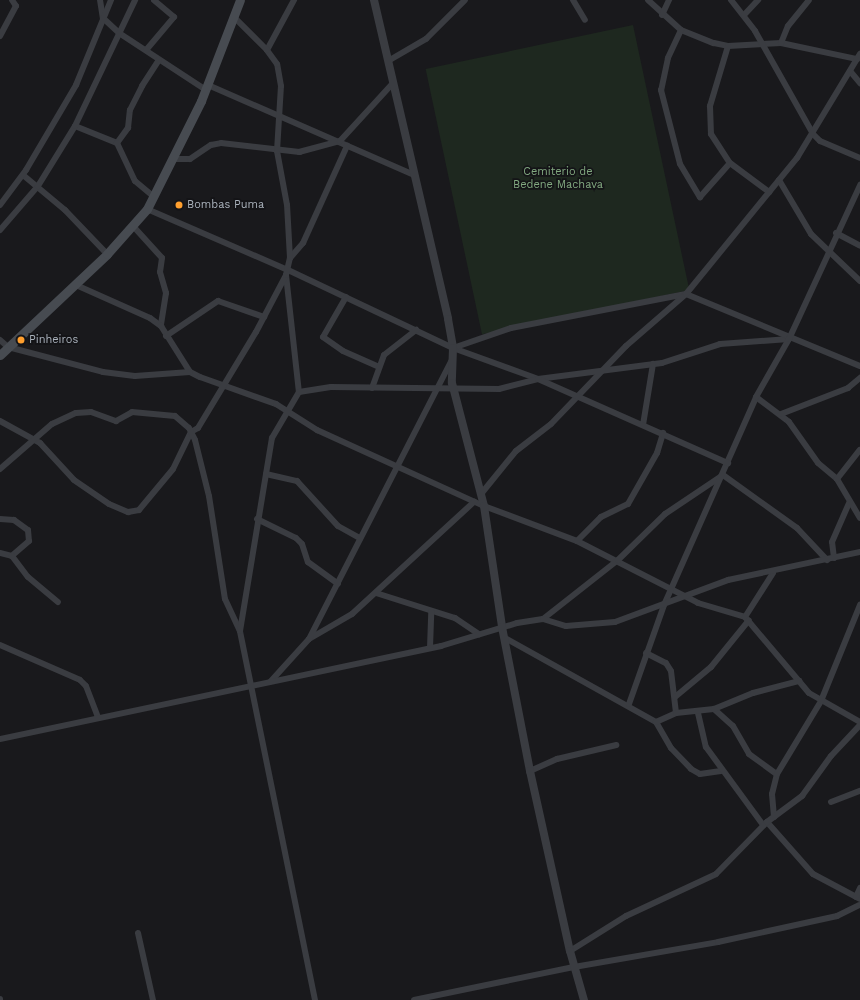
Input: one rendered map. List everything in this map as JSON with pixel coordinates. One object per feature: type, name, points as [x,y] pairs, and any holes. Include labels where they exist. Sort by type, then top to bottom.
[{"type":"main road","points":[[0,355],[76,285],[107,254],[147,209],[174,159],[207,87],[240,0]]},
{"type":"street","points":[[0,36],[16,6],[12,0]]},
{"type":"street","points":[[100,0],[102,18],[119,33],[147,49],[159,60],[207,87],[340,141],[346,146],[414,174]]},
{"type":"street","points":[[0,205],[23,175],[82,75],[102,18],[111,0]]},
{"type":"street","points":[[0,230],[38,186],[75,126],[135,0]]},
{"type":"street","points":[[147,49],[174,17],[165,7],[154,0]]},
{"type":"street","points":[[165,7],[168,0]]},
{"type":"street","points":[[267,50],[294,0]]},
{"type":"street","points":[[271,681],[309,639],[397,467],[433,390],[450,361],[453,348],[374,0]]},
{"type":"street","points":[[388,61],[426,39],[465,0]]},
{"type":"street","points":[[573,0],[585,20]]},
{"type":"street","points":[[481,494],[516,451],[579,397],[602,371],[686,294],[779,180],[812,134],[859,56],[781,43],[728,46],[681,30],[662,15],[648,0]]},
{"type":"street","points":[[662,15],[669,0]]},
{"type":"street","points":[[731,0],[744,15],[763,45],[812,134],[820,141],[860,158]]},
{"type":"street","points":[[744,15],[758,0]]},
{"type":"street","points":[[781,43],[788,26],[809,0]]},
{"type":"street","points":[[0,421],[49,450],[74,480],[128,512],[146,505],[173,469],[191,432],[198,428],[264,317],[287,272],[290,258],[287,205],[278,151],[281,117],[277,64],[267,50],[234,17]]},
{"type":"street","points":[[681,30],[668,58],[661,90],[680,164],[700,197],[730,163]]},
{"type":"street","points":[[728,46],[710,106],[709,120],[711,134],[730,163],[770,192]]},
{"type":"street","points":[[118,143],[128,128],[132,104],[159,60]]},
{"type":"street","points":[[850,71],[860,83]]},
{"type":"street","points":[[174,159],[190,159],[211,144],[221,143],[278,151],[298,152],[340,141],[393,83]]},
{"type":"street","points":[[75,126],[118,143],[135,181],[154,197]]},
{"type":"street","points":[[290,258],[303,242],[346,146]]},
{"type":"street","points":[[23,175],[38,186],[107,254]]},
{"type":"street","points":[[779,180],[811,234],[828,254],[860,281]]},
{"type":"street","points":[[628,704],[664,605],[723,475],[756,397],[789,339],[836,233],[860,185]]},
{"type":"street","points":[[147,209],[346,297],[453,348],[538,379],[642,425],[663,432],[728,463]]},
{"type":"street","points":[[133,226],[162,258],[160,272],[166,293],[161,326]]},
{"type":"street","points":[[836,233],[860,246]]},
{"type":"street","points":[[240,631],[257,519],[274,431],[299,392],[287,272]]},
{"type":"street","points":[[76,285],[150,318],[161,326],[190,372]]},
{"type":"street","points":[[453,348],[511,328],[686,294],[789,339],[830,351],[860,366]]},
{"type":"street","points":[[346,297],[323,337],[343,351],[379,367]]},
{"type":"street","points":[[166,336],[218,301],[264,317]]},
{"type":"street","points":[[372,388],[384,355],[416,330]]},
{"type":"street","points":[[299,392],[331,386],[433,390],[515,387],[538,379],[653,364],[720,344],[789,339]]},
{"type":"street","points":[[0,340],[8,348],[103,372],[135,376],[190,372],[222,386],[288,410],[318,430],[474,502],[577,541],[672,587],[682,595],[747,618],[799,681],[821,701],[860,723],[831,756],[802,796],[765,824],[716,874],[626,916],[570,951]]},
{"type":"street","points":[[450,361],[453,389],[484,506],[502,627],[530,771],[570,951],[584,1000]]},
{"type":"street","points":[[642,425],[653,364]]},
{"type":"street","points":[[781,414],[848,388],[860,378]]},
{"type":"street","points":[[756,397],[781,414],[818,463],[837,479],[849,504],[860,518]]},
{"type":"street","points":[[0,469],[20,448],[33,441],[65,417],[85,411],[116,421],[132,412],[170,414],[191,432],[209,496],[224,598],[240,631],[315,1000]]},
{"type":"street","points":[[577,541],[601,517],[628,504],[657,453],[663,432]]},
{"type":"street","points":[[837,479],[860,450]]},
{"type":"street","points":[[266,474],[297,481],[338,526],[360,538]]},
{"type":"street","points":[[0,739],[430,648],[502,627],[543,619],[618,560],[665,514],[723,475]]},
{"type":"street","points":[[723,475],[792,524],[827,560]]},
{"type":"street","points":[[309,639],[336,625],[376,593],[474,502]]},
{"type":"street","points":[[834,558],[832,542],[849,504]]},
{"type":"street","points":[[0,519],[22,522],[28,530],[28,541],[12,556]]},
{"type":"street","points":[[257,519],[296,538],[302,544],[308,562],[338,584]]},
{"type":"street","points":[[543,619],[566,626],[615,622],[664,605],[682,595],[728,580],[773,573],[860,552]]},
{"type":"street","points":[[0,553],[12,556],[28,577],[58,602]]},
{"type":"street","points":[[675,696],[711,667],[747,618],[773,573]]},
{"type":"street","points":[[376,593],[431,612],[455,618],[478,634]]},
{"type":"street","points":[[774,817],[772,794],[777,774],[821,701],[860,605]]},
{"type":"street","points":[[430,648],[431,612]]},
{"type":"street","points":[[505,638],[628,704],[656,722],[671,748],[691,769],[700,774],[721,770]]},
{"type":"street","points":[[0,645],[80,680],[86,686],[98,718]]},
{"type":"street","points":[[646,653],[669,667],[675,696],[676,713]]},
{"type":"street","points":[[656,722],[676,713],[698,713],[714,709],[753,693],[799,681]]},
{"type":"street","points":[[714,709],[733,726],[749,754],[777,774]]},
{"type":"street","points":[[698,713],[706,747],[721,770],[765,824],[814,874],[858,898],[860,888]]},
{"type":"street","points":[[530,771],[557,759],[616,745]]},
{"type":"street","points":[[831,802],[860,791]]},
{"type":"street","points":[[414,1000],[574,967],[718,942],[837,916],[860,904]]},
{"type":"street","points":[[138,933],[153,1000]]},
{"type":"green space","name":"Cemiterio de Bedene Machava","points":[[633,25],[689,290],[482,334],[426,69]]},
{"type":"place","name":"Bombas Puma","points":[[179,205]]},
{"type":"place","name":"Pinheiros","points":[[21,340]]}]
